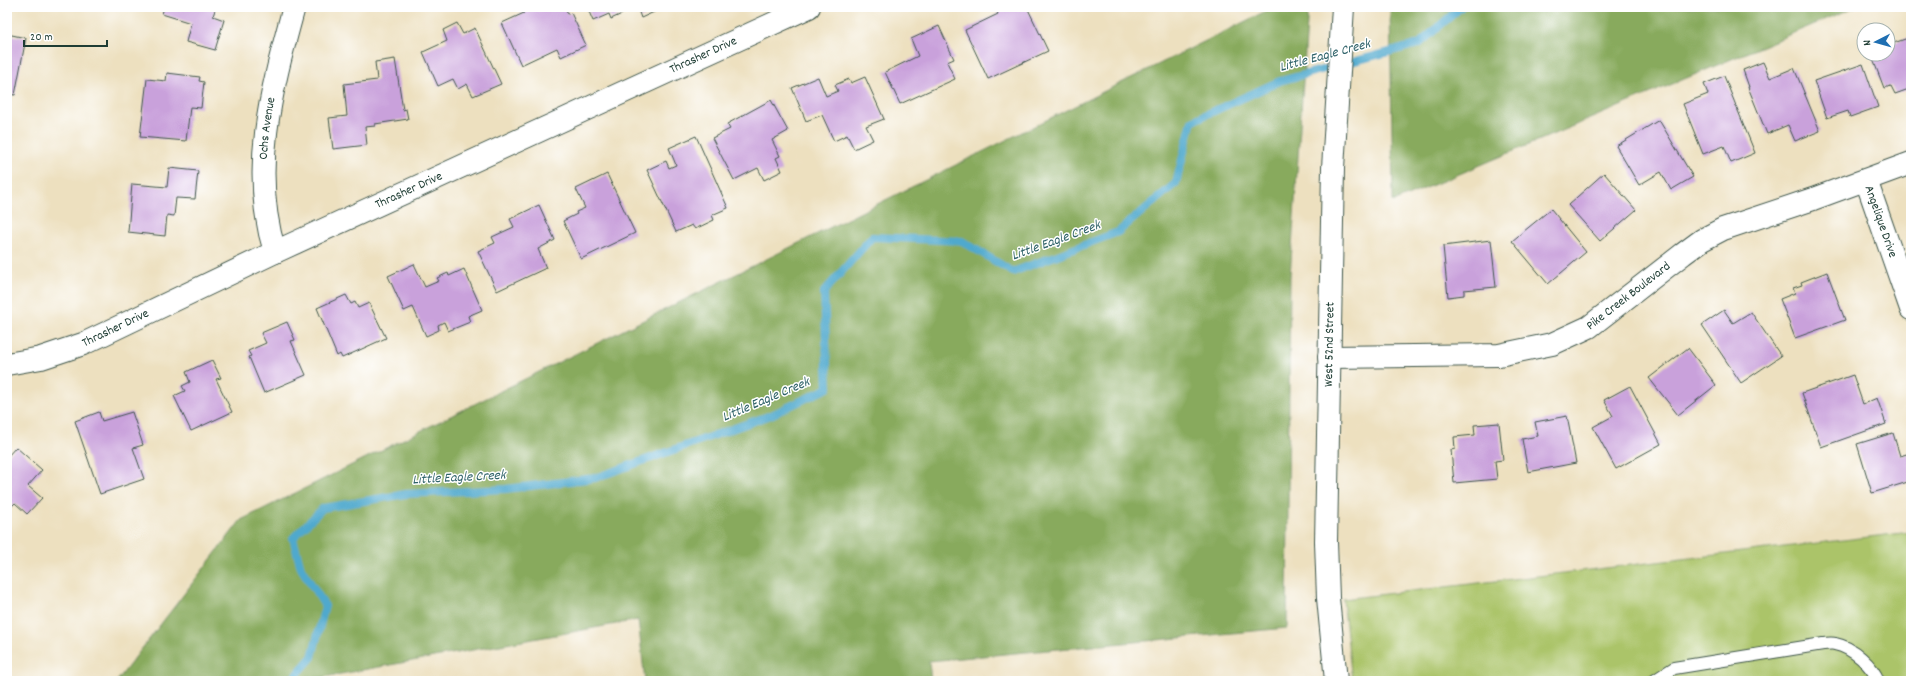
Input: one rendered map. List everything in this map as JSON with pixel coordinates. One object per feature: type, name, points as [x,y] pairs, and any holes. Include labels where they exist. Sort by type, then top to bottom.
[{"type":"street","name":"Ochs Avenue","points":[[275,252],[267,223],[262,189],[264,141],[275,76],[294,7]]},
{"type":"street","name":"Thrasher Drive","points":[[7,364],[41,358],[83,344],[275,252],[809,7]]},
{"type":"street","name":"West 52nd Street","points":[[1336,681],[1328,598],[1326,542],[1333,168],[1343,8]]},
{"type":"street","name":"Pike Creek Boulevard","points":[[1330,357],[1499,355],[1552,344],[1589,328],[1683,254],[1712,234],[1750,219],[1866,180],[1911,163]]},
{"type":"street","name":"Angelique Drive","points":[[1866,180],[1911,309]]},
{"type":"lane","points":[[1654,681],[1674,668],[1822,644],[1836,644],[1849,650],[1864,661],[1876,674],[1878,681]]},
{"type":"green space","points":[[1274,7],[1308,7],[1290,277],[1287,628],[929,661],[931,681],[645,681],[638,620],[302,681],[117,681],[241,520]]},
{"type":"green space","points":[[1390,7],[1855,7],[1393,202]]},
{"type":"green space","points":[[1911,532],[1911,681],[1352,681],[1343,599]]},
{"type":"building","points":[[164,7],[216,7],[213,16],[224,20],[215,50],[186,42],[191,23],[162,14]]},
{"type":"building","points":[[521,7],[565,7],[568,14],[571,13],[586,45],[561,57],[557,48],[521,65],[502,23],[524,13]]},
{"type":"building","points":[[587,7],[637,7],[611,19],[609,14],[593,21]]},
{"type":"building","points":[[637,7],[665,7],[641,18]]},
{"type":"building","points":[[995,7],[1027,7],[1048,51],[988,79],[965,30],[998,14]]},
{"type":"building","points":[[457,23],[463,34],[475,28],[501,84],[473,96],[467,84],[458,89],[453,79],[438,86],[423,52],[447,41],[443,30]]},
{"type":"building","points":[[939,26],[954,59],[947,62],[955,79],[900,104],[885,72],[918,56],[911,39]]},
{"type":"building","points":[[7,34],[26,38],[15,95],[7,94]]},
{"type":"building","points":[[1911,37],[1911,92],[1909,89],[1895,94],[1891,86],[1884,88],[1874,62],[1896,62],[1896,42]]},
{"type":"building","points":[[395,59],[403,110],[406,109],[408,119],[365,127],[367,145],[333,149],[329,118],[347,116],[344,84],[377,80],[375,62]]},
{"type":"building","points":[[1763,62],[1770,78],[1794,68],[1820,131],[1795,141],[1788,125],[1767,134],[1748,87],[1743,70]]},
{"type":"building","points":[[1863,64],[1878,107],[1850,117],[1848,111],[1827,118],[1814,81]]},
{"type":"building","points":[[167,73],[200,77],[199,81],[204,82],[201,108],[190,107],[186,141],[140,137],[147,79],[166,81]]},
{"type":"building","points":[[1724,76],[1755,153],[1731,163],[1724,146],[1703,154],[1683,104],[1708,94],[1704,84]]},
{"type":"building","points":[[818,77],[826,96],[838,91],[835,85],[849,79],[851,83],[865,77],[884,119],[866,126],[873,140],[854,149],[847,135],[834,141],[822,115],[806,121],[792,88]]},
{"type":"building","points":[[771,100],[788,131],[772,140],[780,156],[776,158],[782,171],[764,180],[758,168],[734,180],[712,138],[730,129],[727,124]]},
{"type":"building","points":[[1659,120],[1693,177],[1671,190],[1661,172],[1639,185],[1616,146]]},
{"type":"building","points":[[696,136],[728,208],[712,215],[714,220],[695,229],[692,225],[676,232],[647,170],[666,161],[669,168],[676,165],[669,148]]},
{"type":"building","points":[[169,168],[198,171],[195,199],[176,198],[174,216],[167,215],[165,236],[128,232],[132,184],[167,187]]},
{"type":"building","points":[[1604,173],[1636,210],[1600,241],[1568,205]]},
{"type":"building","points":[[607,174],[635,233],[581,259],[563,221],[585,208],[576,189]]},
{"type":"building","points":[[539,205],[555,240],[538,249],[546,268],[497,291],[478,251],[495,243],[492,237],[514,227],[510,219]]},
{"type":"building","points":[[1551,209],[1586,252],[1548,284],[1512,241]]},
{"type":"building","points":[[1491,240],[1496,287],[1464,290],[1464,295],[1448,297],[1443,246]]},
{"type":"building","points":[[414,264],[425,287],[439,281],[437,278],[448,273],[449,276],[464,269],[482,310],[468,316],[470,322],[448,331],[444,322],[438,325],[439,330],[426,336],[413,307],[404,311],[388,276]]},
{"type":"building","points":[[1827,272],[1845,320],[1795,338],[1780,299],[1795,293],[1793,288],[1802,285],[1801,282]]},
{"type":"building","points":[[346,295],[351,304],[355,302],[358,308],[369,303],[386,338],[342,358],[340,354],[337,356],[317,308]]},
{"type":"building","points":[[1724,310],[1733,323],[1751,312],[1781,356],[1741,383],[1702,325]]},
{"type":"building","points":[[287,322],[295,340],[291,341],[306,375],[264,393],[249,357],[251,356],[248,351],[266,343],[261,333]]},
{"type":"building","points":[[1688,348],[1716,385],[1678,415],[1649,378]]},
{"type":"building","points":[[212,360],[221,378],[216,379],[232,412],[191,431],[174,396],[185,391],[182,386],[190,382],[186,372]]},
{"type":"building","points":[[1853,375],[1863,404],[1877,398],[1886,424],[1821,447],[1802,393]]},
{"type":"building","points":[[1630,386],[1661,444],[1616,469],[1593,427],[1613,416],[1604,400]]},
{"type":"building","points":[[99,412],[102,421],[132,412],[143,445],[133,448],[144,479],[100,494],[75,421]]},
{"type":"building","points":[[1567,416],[1576,463],[1528,472],[1522,439],[1538,436],[1535,422]]},
{"type":"building","points":[[1499,423],[1503,460],[1495,461],[1497,479],[1454,483],[1451,450],[1455,449],[1454,437],[1475,435],[1474,425]]},
{"type":"building","points":[[1893,433],[1900,456],[1910,453],[1911,481],[1872,493],[1857,444]]},
{"type":"building","points":[[16,447],[42,470],[28,486],[42,498],[27,514],[15,503],[7,511],[7,457]]},
{"type":"waterway","name":"Little Eagle Creek","points":[[291,681],[312,657],[325,606],[301,568],[293,538],[323,508],[406,494],[506,489],[595,478],[771,415],[828,388],[824,292],[872,237],[962,241],[1013,272],[1118,232],[1176,183],[1192,121],[1280,81],[1419,44],[1461,7]]}]
